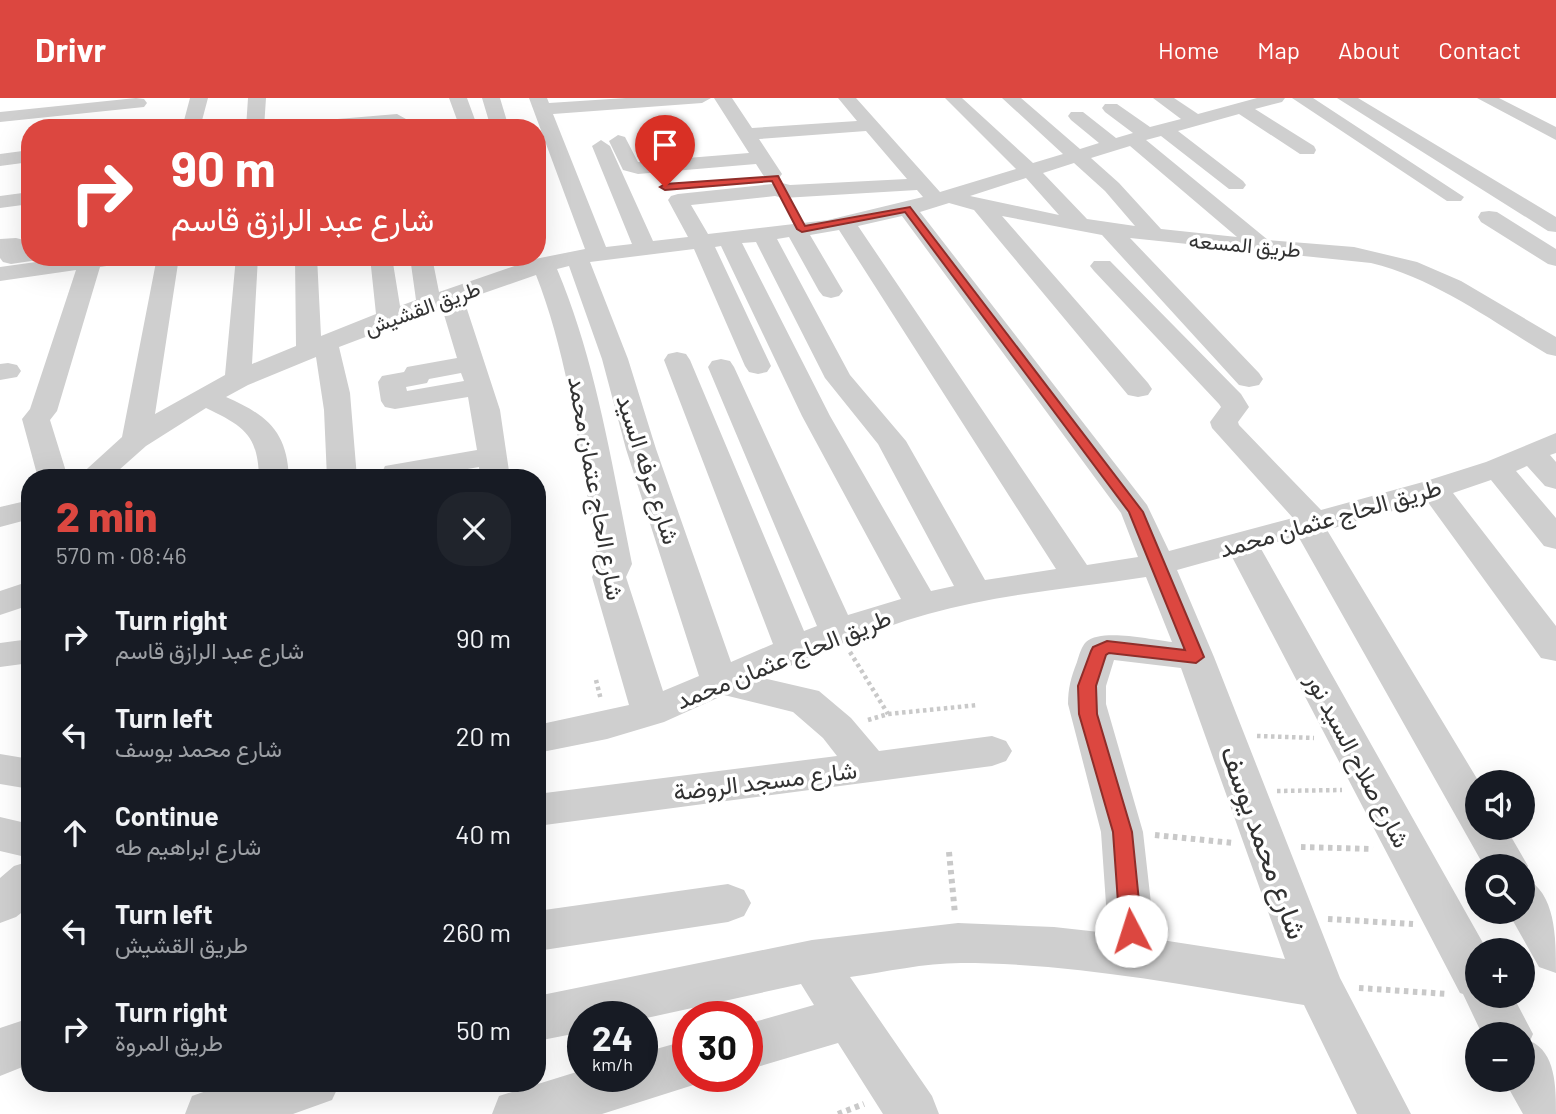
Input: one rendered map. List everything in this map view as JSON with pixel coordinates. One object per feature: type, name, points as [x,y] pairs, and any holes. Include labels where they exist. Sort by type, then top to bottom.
[{"type":"street","points":[[0,109],[6,98]]},
{"type":"street","points":[[193,119],[199,98]]},
{"type":"street","points":[[256,119],[257,98]]},
{"type":"street","points":[[393,98],[397,119]]},
{"type":"street","points":[[458,98],[465,119]]},
{"type":"street","points":[[491,98],[497,119]]},
{"type":"street","points":[[540,103],[702,98]]},
{"type":"street","points":[[1012,98],[1112,187],[1154,235]]},
{"type":"street","points":[[1162,98],[1195,120]]},
{"type":"street","points":[[645,249],[609,142],[629,166],[776,180],[925,183],[1031,172],[1234,106],[1276,98]]},
{"type":"street","points":[[1301,98],[1454,197]]},
{"type":"street","points":[[1346,98],[1556,226]]},
{"type":"street","points":[[1486,98],[1556,134]]},
{"type":"street","points":[[1522,98],[1556,114]]},
{"type":"street","points":[[953,99],[1031,172],[1081,226]]},
{"type":"street","points":[[0,117],[73,104],[105,102],[137,106]]},
{"type":"street","points":[[828,108],[851,102],[925,183]]},
{"type":"street","points":[[735,105],[747,134],[776,180],[831,291]]},
{"type":"street","points":[[1234,106],[1270,146]]},
{"type":"street","points":[[1234,106],[1307,150]]},
{"type":"street","points":[[1111,108],[1148,134],[1236,185]]},
{"type":"street","points":[[1077,116],[1113,145]]},
{"type":"street","name":"شارع عرفه السيد","points":[[546,123],[641,449],[719,681]]},
{"type":"street","points":[[747,134],[871,124]]},
{"type":"street","points":[[1148,134],[1262,246]]},
{"type":"street","points":[[1369,142],[1414,139]]},
{"type":"street","points":[[0,160],[21,157]]},
{"type":"street","points":[[876,162],[925,183]]},
{"type":"street","points":[[673,194],[776,180],[796,168]]},
{"type":"street","points":[[0,178],[21,175]]},
{"type":"street","points":[[673,194],[776,180]]},
{"type":"street","name":"طريق القشيش","points":[[546,261],[845,223],[907,209],[925,183]]},
{"type":"street","name":"طريق المسعه","points":[[925,183],[982,206],[1081,226],[1262,246],[1345,252],[1405,265],[1423,272],[1556,348]]},
{"type":"street","points":[[673,194],[715,240],[921,604]]},
{"type":"street","points":[[0,202],[21,199]]},
{"type":"street","points":[[982,206],[1138,389]]},
{"type":"street","name":"شارع محمد يوسف","points":[[907,209],[1136,512],[1196,657],[1319,986],[1385,1114]]},
{"type":"street","points":[[1489,217],[1556,259]]},
{"type":"street","points":[[845,223],[1078,577]]},
{"type":"street","points":[[1110,230],[1249,379]]},
{"type":"street","points":[[763,234],[838,378],[891,441],[975,592]]},
{"type":"street","points":[[715,240],[758,366]]},
{"type":"street","points":[[0,246],[16,245],[11,257],[21,256]]},
{"type":"street","points":[[0,274],[37,266]]},
{"type":"street","points":[[136,440],[166,266]]},
{"type":"street","points":[[239,379],[246,266]]},
{"type":"street","points":[[307,266],[317,346],[334,373],[339,409],[342,469]]},
{"type":"street","points":[[382,266],[389,318]]},
{"type":"street","points":[[431,266],[457,288],[494,467],[455,469]]},
{"type":"street","name":"طريق القشيش","points":[[102,469],[136,440],[204,397],[239,379],[457,288],[521,266]]},
{"type":"street","name":"شارع الحاج عتمان محمد","points":[[529,266],[562,310],[596,458],[615,564],[609,576],[650,712]]},
{"type":"street","points":[[1102,266],[1231,400],[1235,407],[1224,422],[1226,428],[1312,524],[1465,795]]},
{"type":"street","points":[[0,296],[89,268]]},
{"type":"street","points":[[50,469],[36,419],[43,411],[89,268]]},
{"type":"street","points":[[1524,330],[1556,319]]},
{"type":"street","points":[[677,360],[793,648]]},
{"type":"street","points":[[721,366],[837,631]]},
{"type":"street","points":[[204,397],[251,419],[264,433],[272,450],[273,469]]},
{"type":"street","points":[[1544,447],[1556,480]]},
{"type":"street","name":"طريق الحاج عثمان محمد","points":[[546,737],[607,725],[650,712],[793,648],[921,604],[975,592],[1157,565],[1434,488],[1497,468],[1544,447]]},
{"type":"street","points":[[1497,468],[1556,540]]},
{"type":"street","points":[[1434,488],[1554,649]]},
{"type":"street","points":[[0,517],[21,511]]},
{"type":"street","name":"شارع صلاح السيد نور","points":[[1241,543],[1465,956]]},
{"type":"street","points":[[0,604],[21,596]]},
{"type":"street","points":[[1133,956],[1122,832],[1088,714],[1087,686],[1099,651],[1113,646],[1196,657]]},
{"type":"street","points":[[719,681],[805,701],[837,728],[869,767]]},
{"type":"street","name":"شارع مسجد الروضة","points":[[546,809],[992,751]]},
{"type":"street","points":[[0,769],[21,772]]},
{"type":"street","points":[[0,834],[21,839]]},
{"type":"street","points":[[0,904],[21,886]]},
{"type":"street","points":[[546,930],[728,903]]},
{"type":"street","points":[[1535,917],[1556,953]]},
{"type":"street","points":[[546,1017],[812,961],[958,943],[1054,947],[1133,956],[1319,986]]},
{"type":"street","points":[[812,961],[847,1018],[913,1114]]},
{"type":"street","points":[[763,1042],[847,1018]]},
{"type":"street","points":[[0,1052],[21,1044]]},
{"type":"street","points":[[518,1114],[672,1069]]},
{"type":"street","points":[[1535,1085],[1551,1114]]},
{"type":"street","points":[[211,1114],[282,1092]]},
{"type":"path","points":[[837,631],[888,714],[978,705]]},
{"type":"path","points":[[1225,735],[1347,738]]},
{"type":"path","points":[[1246,791],[1374,789]]},
{"type":"path","points":[[1122,832],[1266,846],[1407,849]]},
{"type":"path","points":[[949,852],[958,943]]},
{"type":"path","points":[[1292,917],[1449,927]]},
{"type":"path","points":[[1319,986],[1465,995]]},
{"type":"route","points":[[665,187],[775,178],[802,229],[845,223],[907,209],[1136,512],[1196,657],[1107,647],[1099,651],[1087,686],[1088,714],[1122,832],[1131,931]]}]
